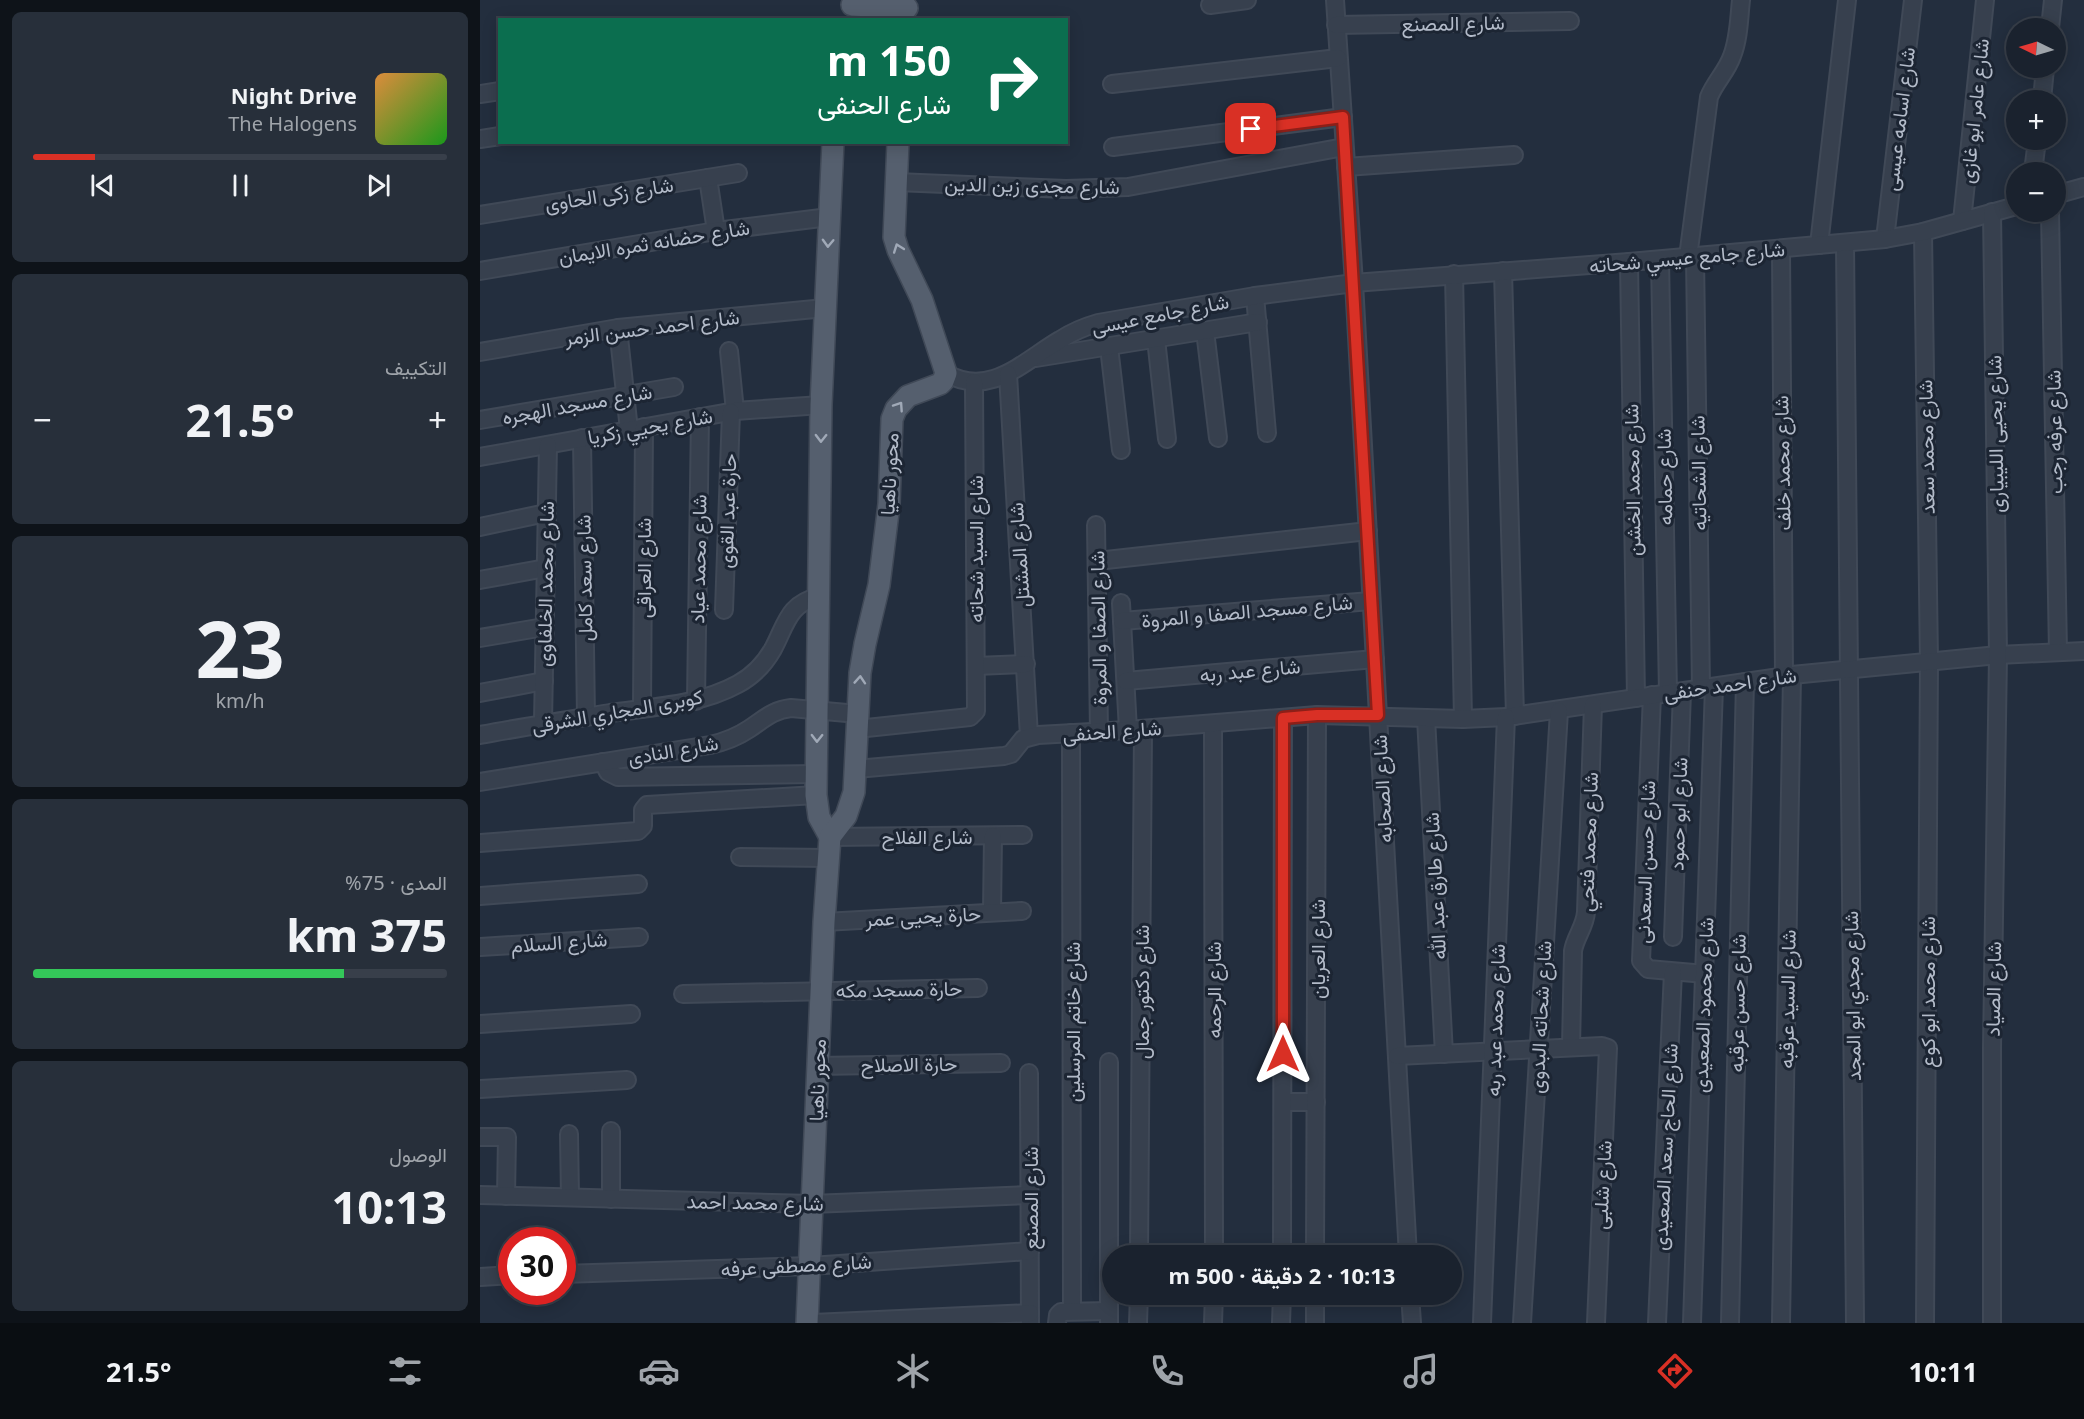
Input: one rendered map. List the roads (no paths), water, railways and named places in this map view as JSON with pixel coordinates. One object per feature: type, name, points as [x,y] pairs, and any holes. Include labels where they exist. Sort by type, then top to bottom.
[{"type":"main road","points":[[851,8],[907,9]]},
{"type":"main road","name":"محور ناهيا","points":[[807,1323],[817,1066],[830,837],[819,818],[816,774],[821,405],[833,144]]},
{"type":"main road","points":[[898,144],[894,237],[922,300],[946,373]]},
{"type":"main road","name":"محور ناهيا","points":[[830,837],[846,816],[851,805],[856,769],[862,658],[879,585],[889,504],[892,419],[902,400],[940,384],[946,373]]},
{"type":"street","points":[[1210,5],[1246,0]]},
{"type":"street","name":"شارع الصحابه","points":[[1335,0],[1354,283],[1407,1245]]},
{"type":"street","name":"شارع الشحاتيه","points":[[1708,688],[1691,257],[1709,97],[1732,56],[1737,40],[1741,0]]},
{"type":"street","points":[[1819,245],[1846,0]]},
{"type":"street","name":"شارع اسامه عيسى","points":[[1885,239],[1913,0]]},
{"type":"street","name":"شارع عامر ابو غازى","points":[[1962,221],[1985,0]]},
{"type":"street","points":[[2051,18],[2053,0]]},
{"type":"street","name":"شارع المصنع","points":[[1336,25],[1570,21]]},
{"type":"street","points":[[1112,84],[1338,58]]},
{"type":"street","points":[[480,94],[498,91]]},
{"type":"street","points":[[1113,147],[1343,117]]},
{"type":"street","points":[[480,139],[498,136]]},
{"type":"street","name":"شارع مجدى زين الدين","points":[[896,182],[1066,189],[1128,187],[1344,147]]},
{"type":"street","points":[[1346,167],[1514,155]]},
{"type":"street","name":"شارع زكى الحاوى","points":[[480,215],[738,173]]},
{"type":"street","points":[[708,178],[716,231]]},
{"type":"street","points":[[2066,192],[2084,187]]},
{"type":"street","name":"شارع جامع عيسي شحاته","points":[[1354,283],[1660,260],[1885,239],[1923,232],[2006,208]]},
{"type":"street","name":"شارع يحيى الليبيارى","points":[[1992,212],[1998,655]]},
{"type":"street","name":"شارع حضانه ثمره الايمان","points":[[480,271],[716,231],[829,217]]},
{"type":"street","name":"شارع عرفه رجب","points":[[2050,222],[2058,652]]},
{"type":"street","name":"شارع محمد سعد","points":[[1923,232],[1929,661]]},
{"type":"street","name":"شارع مجدي ابو المجد","points":[[1845,243],[1855,1323]]},
{"type":"street","name":"شارع محمد خلف","points":[[1780,249],[1788,676]]},
{"type":"street","name":"شارع حمامه","points":[[1660,260],[1660,695]]},
{"type":"street","name":"شارع محمد الخشن","points":[[1629,262],[1660,695]]},
{"type":"street","name":"شارع محمد عبد ربه","points":[[1482,1323],[1511,716],[1503,271]]},
{"type":"street","points":[[1454,274],[1463,719]]},
{"type":"street","name":"شارع جامع عيسى","points":[[946,373],[960,380],[974,382],[991,380],[1008,374],[1081,328],[1098,323],[1256,296],[1354,283]]},
{"type":"street","points":[[1256,296],[1267,433]]},
{"type":"street","name":"شارع احمد حسن الزمر","points":[[480,352],[618,328],[825,308]]},
{"type":"street","points":[[1031,359],[1258,322]]},
{"type":"street","name":"شارع العراقى","points":[[618,328],[626,395],[637,428],[642,709]]},
{"type":"street","points":[[1205,331],[1218,438]]},
{"type":"street","points":[[1156,339],[1167,439]]},
{"type":"street","points":[[1109,347],[1121,450]]},
{"type":"street","name":"حارة عبد القوى","points":[[724,610],[733,411],[729,351]]},
{"type":"street","name":"شارع المشتل","points":[[1008,374],[1029,736]]},
{"type":"street","name":"شارع السيد شحاته","points":[[974,382],[976,666],[974,715]]},
{"type":"street","name":"شارع مسجد الهجره","points":[[480,420],[674,387]]},
{"type":"street","name":"شارع يحيي زكريا","points":[[480,457],[733,411],[821,405]]},
{"type":"street","name":"شارع محمد عياد","points":[[696,701],[700,417]]},
{"type":"street","name":"شارع سعد كامل","points":[[582,438],[586,717]]},
{"type":"street","name":"شارع محمد الخلفاوى","points":[[543,723],[548,445]]},
{"type":"street","points":[[480,528],[546,513]]},
{"type":"street","name":"شارع الصفا و المروة","points":[[1096,525],[1099,732]]},
{"type":"street","points":[[1096,561],[1368,531]]},
{"type":"street","points":[[480,580],[546,568]]},
{"type":"street","name":"كوبرى المجاري الشرقى","points":[[480,735],[543,723],[696,701],[738,684],[749,677],[767,659],[789,615],[806,600],[819,597]]},
{"type":"street","name":"شارع مسجد الصفا و المروة","points":[[1122,621],[1371,601]]},
{"type":"street","name":"شارع دكتور جمال","points":[[1121,603],[1126,681],[1136,730],[1139,1245]]},
{"type":"street","points":[[480,638],[544,627]]},
{"type":"street","name":"شارع احمد حنفى","points":[[1378,715],[1463,719],[1511,716],[1849,669],[1998,655],[2084,651]]},
{"type":"street","name":"شارع الصياد","points":[[1992,1323],[1992,1048],[1998,655]]},
{"type":"street","name":"شارع عبد ربه","points":[[1126,681],[1375,659]]},
{"type":"street","name":"شارع محمد ابو كوع","points":[[1924,1323],[1929,661]]},
{"type":"street","points":[[976,666],[1026,664]]},
{"type":"street","name":"شارع السيد عرقبه","points":[[1781,1323],[1788,676]]},
{"type":"street","points":[[480,693],[544,681]]},
{"type":"street","name":"شارع حسن عرقبه","points":[[1730,1323],[1745,682]]},
{"type":"street","name":"شارع محمود الصعيدى","points":[[1692,1323],[1704,974],[1708,688]]},
{"type":"street","name":"شارع ابو حمود","points":[[1660,695],[1673,937]]},
{"type":"street","name":"شارع حسن السعدنى","points":[[1660,695],[1641,961],[1648,969],[1704,974]]},
{"type":"street","name":"شارع محمد فتحي","points":[[1572,1047],[1573,951],[1586,912],[1593,705]]},
{"type":"street","name":"شارع النادى","points":[[480,782],[724,742],[737,736],[772,712],[781,709],[817,710],[857,722],[974,715]]},
{"type":"street","name":"شارع شحاته البدوى","points":[[1522,1323],[1559,711]]},
{"type":"street","name":"شارع الحنفى","points":[[1029,736],[1317,715],[1378,715]]},
{"type":"street","name":"شارع العريان","points":[[1315,1245],[1317,715]]},
{"type":"street","points":[[1282,1245],[1283,718]]},
{"type":"street","name":"شارع طارق عبد الله","points":[[1426,718],[1444,1053]]},
{"type":"street","name":"شارع الرحمه","points":[[1213,723],[1214,1245]]},
{"type":"street","name":"شارع خاتم المرسلين","points":[[1071,733],[1072,1311]]},
{"type":"street","points":[[856,769],[1004,756],[1011,754],[1023,739],[1029,736]]},
{"type":"street","points":[[603,762],[608,772],[618,777],[816,774]]},
{"type":"street","points":[[480,843],[638,831],[643,826],[643,810],[647,805],[816,795]]},
{"type":"street","name":"شارع الفلاح","points":[[830,837],[1023,835]]},
{"type":"street","points":[[992,912],[993,836]]},
{"type":"street","points":[[740,857],[829,858]]},
{"type":"street","points":[[480,896],[638,884]]},
{"type":"street","name":"حارة يحيى عمر","points":[[824,922],[1022,911]]},
{"type":"street","name":"شارع السلام","points":[[480,947],[639,937]]},
{"type":"street","name":"شارع الحاج سعد الصعيدى","points":[[1657,1323],[1673,972]]},
{"type":"street","name":"حارة مسجد مكه","points":[[683,994],[978,988]]},
{"type":"street","points":[[480,1024],[631,1014]]},
{"type":"street","points":[[1397,1056],[1572,1047]]},
{"type":"street","name":"شارع شلبى","points":[[1572,1047],[1607,1047],[1609,1050],[1596,1323]]},
{"type":"street","points":[[1058,1323],[1058,1314],[1072,1311],[1109,1317],[1109,1062]]},
{"type":"street","name":"حارة الاصلاح","points":[[817,1066],[1001,1063]]},
{"type":"street","name":"شارع المصنع","points":[[1029,1073],[1030,1318]]},
{"type":"street","points":[[480,1089],[627,1080]]},
{"type":"street","points":[[1283,1102],[1316,1102]]},
{"type":"street","points":[[611,1131],[611,1199]]},
{"type":"street","points":[[570,1134],[570,1197]]},
{"type":"street","points":[[480,1137],[505,1135],[507,1138],[507,1196]]},
{"type":"street","name":"شارع محمد احمد","points":[[480,1195],[812,1204],[1029,1195]]},
{"type":"street","name":"شارع مصطفى عرفه","points":[[576,1274],[810,1266],[1030,1251]]},
{"type":"street","points":[[480,1276],[498,1275]]},
{"type":"street","points":[[1138,1305],[1138,1323]]},
{"type":"street","points":[[1213,1323],[1214,1305]]},
{"type":"street","points":[[1281,1305],[1281,1323]]},
{"type":"street","points":[[1315,1305],[1315,1323]]},
{"type":"street","points":[[1411,1305],[1412,1323]]},
{"type":"street","points":[[813,1323],[1030,1318]]}]
